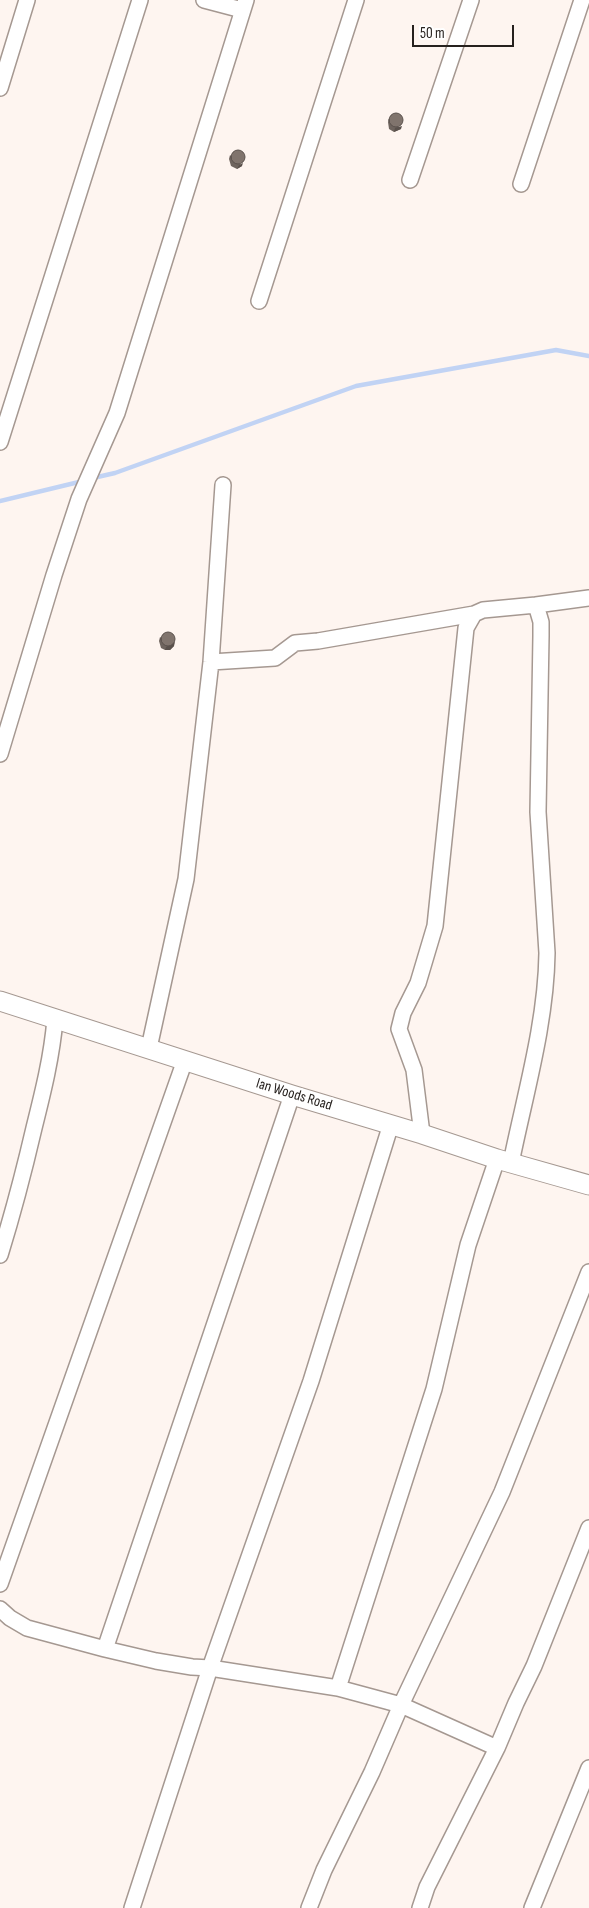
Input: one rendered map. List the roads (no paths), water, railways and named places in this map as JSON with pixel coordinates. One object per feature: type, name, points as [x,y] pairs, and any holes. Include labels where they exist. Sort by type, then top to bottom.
[{"type":"street","points":[[0,88],[27,0]]},
{"type":"street","points":[[0,442],[140,0]]},
{"type":"street","points":[[0,754],[79,499],[117,413],[244,5],[204,0]]},
{"type":"street","points":[[258,301],[356,0]]},
{"type":"street","points":[[410,180],[471,0]]},
{"type":"street","points":[[521,184],[582,0]]},
{"type":"street","points":[[149,1048],[186,879],[211,662],[223,485]]},
{"type":"street","points":[[211,662],[276,658],[295,643],[318,641],[474,614],[483,610],[589,598]]},
{"type":"street","points":[[338,1688],[420,1434],[445,1346],[468,1245],[504,1161],[538,1034],[546,976],[547,953],[538,812],[541,729],[541,629],[536,605]]},
{"type":"street","points":[[422,1134],[414,1070],[399,1029],[402,1013],[418,983],[435,926],[466,628],[474,614]]},
{"type":"street","name":"Ian Woods Road","points":[[0,1001],[292,1095],[391,1124],[504,1161],[589,1185]]},
{"type":"street","points":[[0,1255],[12,1218],[46,1080],[55,1019]]},
{"type":"street","points":[[0,1584],[185,1060]]},
{"type":"street","points":[[104,1649],[292,1095]]},
{"type":"street","points":[[132,1908],[210,1668],[310,1380],[391,1124]]},
{"type":"street","points":[[309,1908],[324,1870],[372,1772],[502,1492],[589,1272]]},
{"type":"street","points":[[420,1908],[427,1887],[497,1748],[534,1666],[589,1528]]},
{"type":"street","points":[[0,1609],[10,1618],[27,1628],[104,1649],[174,1664],[338,1688],[401,1706],[497,1748]]},
{"type":"street","points":[[532,1908],[589,1768]]},
{"type":"waterway","points":[[93,478],[115,473],[356,386],[556,350],[589,356]]},
{"type":"waterway","points":[[0,501],[83,481]]}]
